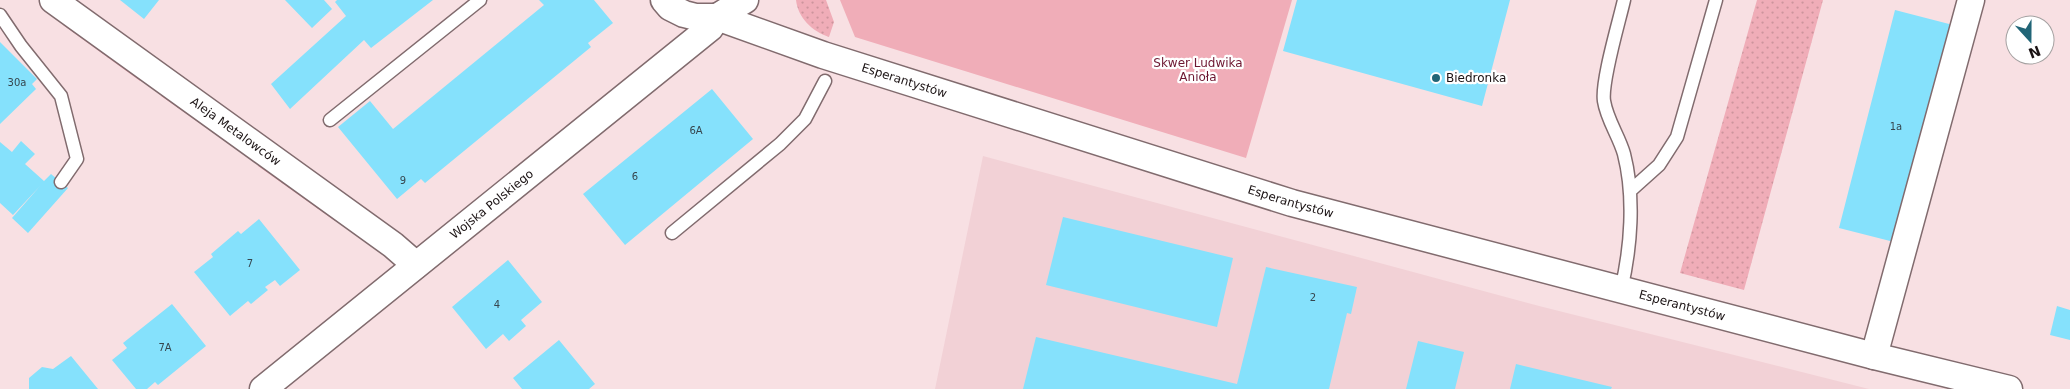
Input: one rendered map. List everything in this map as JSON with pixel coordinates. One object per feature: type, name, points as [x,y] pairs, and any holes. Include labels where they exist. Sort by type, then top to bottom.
[{"type":"street","name":"Aleja Metalowców","points":[[53,0],[153,86],[250,155],[393,245],[416,265]]},
{"type":"street","points":[[664,0],[670,7],[684,14],[696,17],[717,16],[745,0]]},
{"type":"street","points":[[1874,356],[1971,0]]},
{"type":"street","name":"Wojska Polskiego","points":[[263,389],[710,28],[717,16]]},
{"type":"street","name":"Esperantystów","points":[[717,16],[823,55],[1292,203],[1874,356],[2009,389]]},
{"type":"lane","points":[[330,120],[480,0]]},
{"type":"lane","points":[[1621,290],[1627,266],[1630,179],[1623,151],[1604,100],[1607,72],[1624,0]]},
{"type":"lane","points":[[1630,191],[1659,165],[1677,137],[1716,0]]},
{"type":"lane","points":[[0,15],[20,46],[61,96],[77,159],[61,182]]},
{"type":"lane","points":[[672,233],[780,144],[805,119],[824,81]]},
{"type":"shaded area","points":[[983,156],[1543,307],[1869,389],[935,389]]},
{"type":"green space","points":[[796,0],[826,0],[834,22],[829,37],[807,23],[797,7]]},
{"type":"green space","name":"Skwer Ludwika Anioła","points":[[840,0],[1292,0],[1246,158],[855,37]]},
{"type":"green space","points":[[1757,0],[1823,0],[1744,290],[1680,273]]},
{"type":"green space","points":[[67,20],[144,75],[140,81],[63,25]]},
{"type":"green space","points":[[165,90],[242,146],[239,151],[161,96]]},
{"type":"green space","points":[[262,160],[339,215],[335,221],[258,166]]},
{"type":"building","points":[[120,0],[159,0],[144,19]]},
{"type":"building","points":[[285,0],[324,0],[332,9],[312,28]]},
{"type":"building","points":[[337,0],[433,0],[371,48],[364,40],[290,109],[271,84],[346,16],[335,2]]},
{"type":"building","points":[[539,0],[594,0],[613,23],[588,43],[591,47],[425,183],[421,179],[397,199],[338,127],[370,101],[393,129],[544,5]]},
{"type":"building","name":"Biedronka","points":[[1297,0],[1510,0],[1482,106],[1283,51]]},
{"type":"building","points":[[1895,10],[1953,25],[1898,243],[1839,228]]},
{"type":"building","points":[[0,42],[37,79],[32,84],[36,89],[0,124]]},
{"type":"building","points":[[712,89],[753,139],[625,245],[583,194]]},
{"type":"building","points":[[21,141],[35,154],[25,164],[44,181],[51,174],[68,188],[28,233],[12,218],[40,186],[13,215],[0,203],[0,142],[12,152]]},
{"type":"building","points":[[1063,217],[1233,258],[1217,327],[1046,285]]},
{"type":"building","points":[[259,219],[300,270],[280,286],[275,280],[265,287],[268,290],[251,304],[248,301],[230,316],[194,272],[213,257],[211,254],[238,231],[241,234]]},
{"type":"building","points":[[508,260],[542,302],[521,320],[526,326],[509,341],[503,334],[486,349],[452,307]]},
{"type":"building","points":[[1266,267],[1357,287],[1351,314],[1347,313],[1329,389],[1023,389],[1036,337],[1237,384]]},
{"type":"building","points":[[172,304],[206,346],[158,385],[155,382],[147,389],[136,389],[112,360],[127,348],[123,343]]},
{"type":"building","points":[[2057,306],[2070,310],[2070,340],[2050,335]]},
{"type":"building","points":[[559,340],[595,384],[589,389],[522,389],[513,378]]},
{"type":"building","points":[[1418,341],[1464,352],[1455,389],[1406,389]]},
{"type":"building","points":[[71,356],[98,389],[29,389],[29,378],[42,367],[53,369]]},
{"type":"building","points":[[1516,364],[1612,387],[1611,389],[1510,389]]},
{"type":"place","name":"Biedronka","points":[[1436,78]]}]
